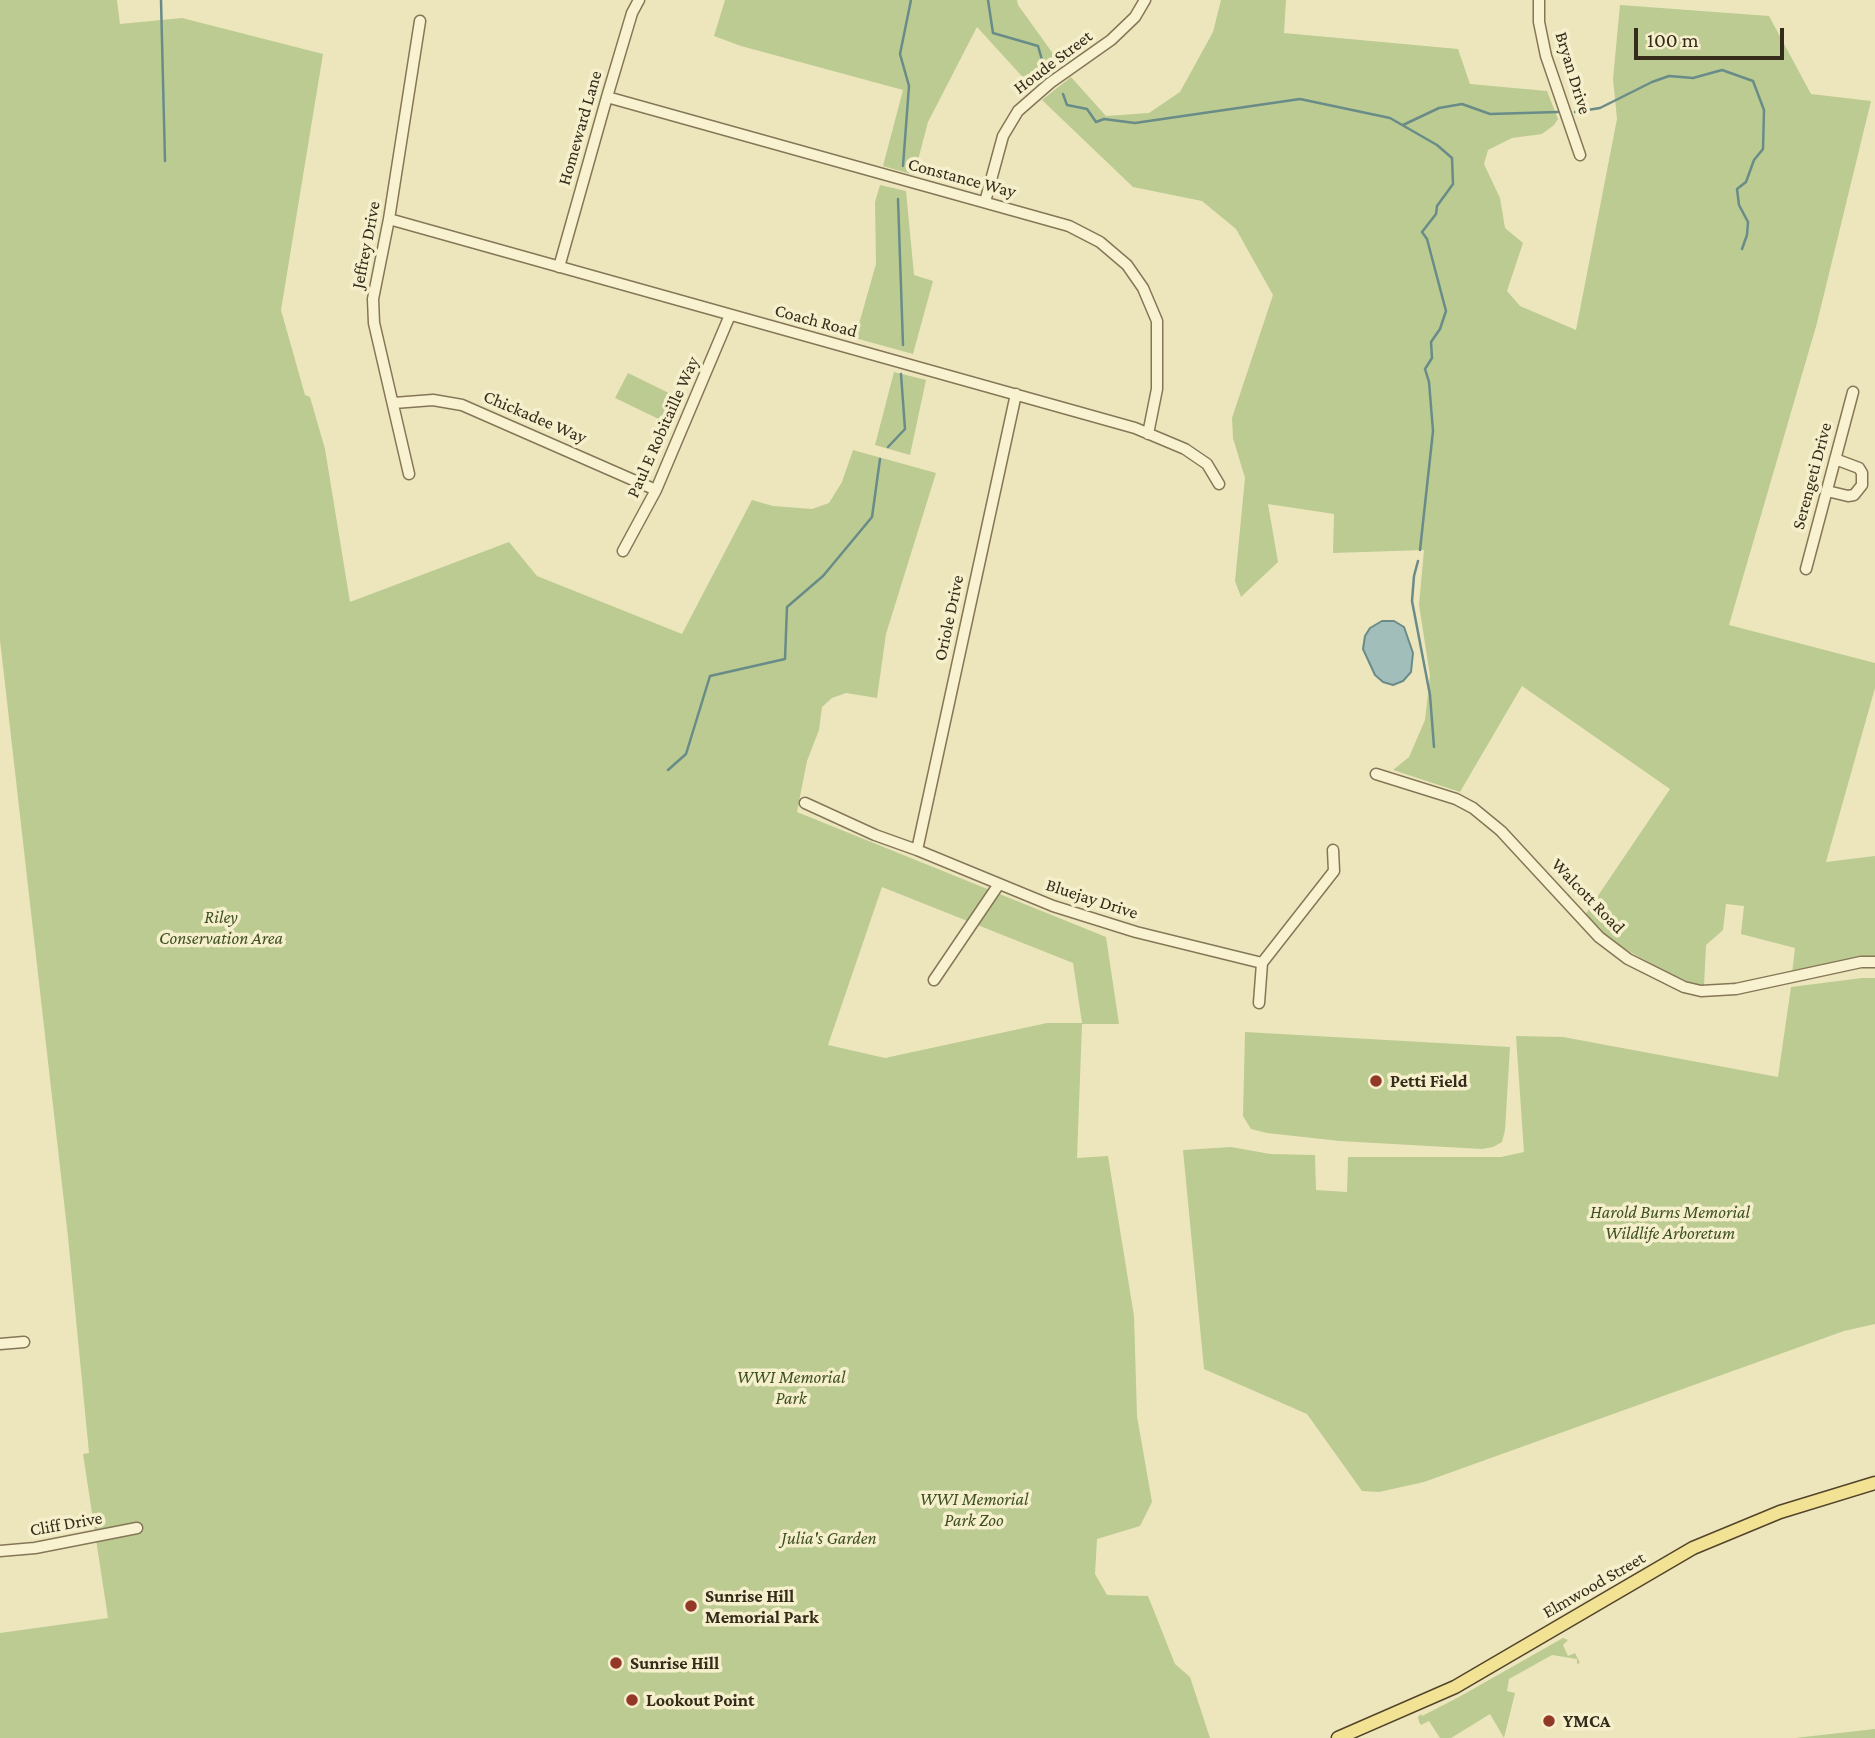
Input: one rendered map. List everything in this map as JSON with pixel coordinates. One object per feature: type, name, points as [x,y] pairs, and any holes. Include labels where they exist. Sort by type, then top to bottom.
[{"type":"main road","name":"Elmwood Street","points":[[1338,1738],[1455,1686],[1693,1548],[1780,1512],[1875,1483]]},
{"type":"street","name":"Homeward Lane","points":[[559,267],[632,13],[639,0]]},
{"type":"street","name":"Houde Street","points":[[985,202],[994,161],[1003,136],[1018,111],[1050,83],[1111,40],[1135,17],[1145,0]]},
{"type":"street","name":"Bryan Drive","points":[[1539,0],[1539,22],[1546,56],[1580,155]]},
{"type":"street","name":"Jeffrey Drive","points":[[409,474],[380,352],[373,299],[389,219],[420,21]]},
{"type":"street","name":"Constance Way","points":[[607,97],[1069,226],[1100,242],[1127,265],[1143,288],[1157,321],[1157,389],[1148,433]]},
{"type":"street","name":"Coach Road","points":[[389,219],[1148,433],[1185,449],[1207,464],[1219,484]]},
{"type":"street","name":"Paul E Robitaille Way","points":[[624,551],[656,491],[730,315]]},
{"type":"street","name":"Serengeti Drive","points":[[1806,569],[1853,392]]},
{"type":"street","name":"Oriole Drive","points":[[917,850],[1016,394]]},
{"type":"street","name":"Chickadee Way","points":[[394,403],[433,400],[462,405],[656,491]]},
{"type":"street","points":[[1826,491],[1848,496],[1859,491],[1863,483],[1859,468],[1835,459]]},
{"type":"street","points":[[1863,483],[1875,486]]},
{"type":"street","name":"Walcott Road","points":[[1376,774],[1456,799],[1473,808],[1502,831],[1598,937],[1628,959],[1684,987],[1701,991],[1736,989],[1861,962],[1875,962]]},
{"type":"street","name":"Bluejay Drive","points":[[805,803],[875,835],[1052,906],[1136,932],[1262,963]]},
{"type":"street","points":[[1259,1003],[1262,963],[1334,871],[1333,850]]},
{"type":"street","points":[[934,980],[999,884]]},
{"type":"street","points":[[0,1344],[24,1342]]},
{"type":"street","name":"Cliff Drive","points":[[0,1552],[137,1528]]},
{"type":"green space","points":[[0,0],[117,0],[120,24],[182,18],[323,54],[281,310],[305,395],[310,397],[325,449],[350,602],[509,542],[537,576],[682,634],[752,500],[773,506],[812,509],[829,503],[842,482],[853,450],[936,473],[886,634],[877,698],[846,693],[832,698],[822,707],[819,730],[807,761],[797,812],[1106,937],[1119,1024],[1082,1024],[1077,1158],[1108,1156],[1134,1316],[1137,1416],[1152,1502],[1140,1526],[1097,1539],[1095,1574],[1107,1595],[1148,1596],[1175,1664],[1190,1677],[1210,1738],[0,1738],[0,1633],[108,1618],[83,1454],[89,1453],[68,1237],[0,640]],"holes":[[[882,887],[1073,963],[1082,1023],[1047,1023],[885,1058],[828,1045]]]},
{"type":"green space","points":[[725,0],[1017,0],[1059,62],[1029,84],[977,27],[928,122],[914,175],[883,166],[903,90],[741,46],[714,36]]},
{"type":"green space","points":[[1221,0],[1286,0],[1284,33],[1458,49],[1470,84],[1547,91],[1558,119],[1554,125],[1542,134],[1512,138],[1488,150],[1484,164],[1500,198],[1505,228],[1523,243],[1507,291],[1520,306],[1576,330],[1617,119],[1613,79],[1620,5],[1769,16],[1811,94],[1871,101],[1817,323],[1729,625],[1875,663],[1875,688],[1826,862],[1875,856],[1875,956],[1792,974],[1795,948],[1741,934],[1744,906],[1726,904],[1723,930],[1706,945],[1704,986],[1699,987],[1662,970],[1611,941],[1585,915],[1670,789],[1522,686],[1460,792],[1393,770],[1409,757],[1425,720],[1430,676],[1419,605],[1424,550],[1333,553],[1334,514],[1268,504],[1278,562],[1241,597],[1235,581],[1245,478],[1233,438],[1232,418],[1273,295],[1236,229],[1202,201],[1133,187],[1042,100],[1071,77],[1106,116],[1149,113],[1180,92],[1213,32]]},
{"type":"green space","points":[[880,185],[906,191],[914,275],[933,281],[913,354],[855,338],[876,264],[875,202]]},
{"type":"green space","points":[[894,372],[926,380],[910,455],[875,445]]},
{"type":"green space","points":[[628,373],[677,397],[665,422],[615,398]]},
{"type":"green space","name":"Harold Burns Memorial Wildlife Arboretum","points":[[1875,978],[1875,1324],[1844,1331],[1424,1482],[1379,1492],[1362,1491],[1307,1414],[1204,1369],[1183,1150],[1231,1147],[1270,1154],[1315,1155],[1316,1190],[1347,1192],[1348,1157],[1501,1157],[1524,1152],[1516,1036],[1563,1037],[1778,1077],[1791,987]]},
{"type":"green space","name":"Petti Field","points":[[1245,1032],[1510,1047],[1502,1142],[1482,1149],[1340,1141],[1251,1129],[1243,1116]]},
{"type":"green space","points":[[1563,1638],[1568,1640],[1563,1645],[1568,1656],[1575,1653],[1580,1663],[1577,1664],[1577,1659],[1552,1655],[1509,1679],[1507,1691],[1515,1693],[1504,1738],[1490,1714],[1451,1738],[1440,1738],[1429,1721],[1421,1725],[1419,1722],[1418,1717],[1421,1714],[1422,1716],[1459,1697]]},
{"type":"green space","points":[[1875,1729],[1875,1738],[1795,1738]]},
{"type":"water","points":[[1382,621],[1394,621],[1404,627],[1413,653],[1411,672],[1403,681],[1393,685],[1383,682],[1375,675],[1363,649],[1365,636],[1370,628]]},
{"type":"waterway","points":[[161,0],[165,161]]},
{"type":"waterway","points":[[903,166],[909,86],[900,54],[911,0]]},
{"type":"waterway","points":[[988,0],[993,33],[1038,46],[1044,67]]},
{"type":"waterway","points":[[1575,112],[1600,108],[1669,76],[1693,78],[1722,70],[1753,81],[1764,110],[1763,149],[1754,160],[1746,182],[1737,189],[1739,205],[1748,222],[1742,249]]},
{"type":"waterway","points":[[1063,94],[1067,105],[1087,109],[1096,122],[1104,119],[1135,123],[1300,99],[1390,118],[1437,145],[1452,158],[1453,184],[1422,232],[1427,239],[1446,311],[1440,329],[1431,342],[1432,358],[1425,369],[1429,382],[1433,431],[1420,550]]},
{"type":"waterway","points":[[1403,125],[1439,108],[1462,104],[1490,114],[1558,112]]},
{"type":"waterway","points":[[898,199],[903,345]]},
{"type":"waterway","points":[[888,447],[905,429],[901,374]]},
{"type":"waterway","points":[[668,770],[686,754],[710,676],[785,659],[787,607],[823,576],[872,517],[880,459]]},
{"type":"waterway","points":[[1418,561],[1412,601],[1430,695],[1434,747]]},
{"type":"place","name":"Petti Field","points":[[1376,1081]]},
{"type":"place","name":"Sunrise Hill Memorial Park","points":[[691,1606]]},
{"type":"place","name":"Sunrise Hill","points":[[616,1663]]},
{"type":"place","name":"Lookout Point","points":[[632,1700]]},
{"type":"place","name":"YMCA","points":[[1549,1721]]},
{"type":"park label","name":"Riley Conservation Area","points":[[221,927]]},
{"type":"park label","name":"WWI Memorial Park","points":[[791,1387]]},
{"type":"park label","name":"WWI Memorial Park Zoo","points":[[974,1509]]},
{"type":"park label","name":"Julia's Garden","points":[[829,1538]]}]
